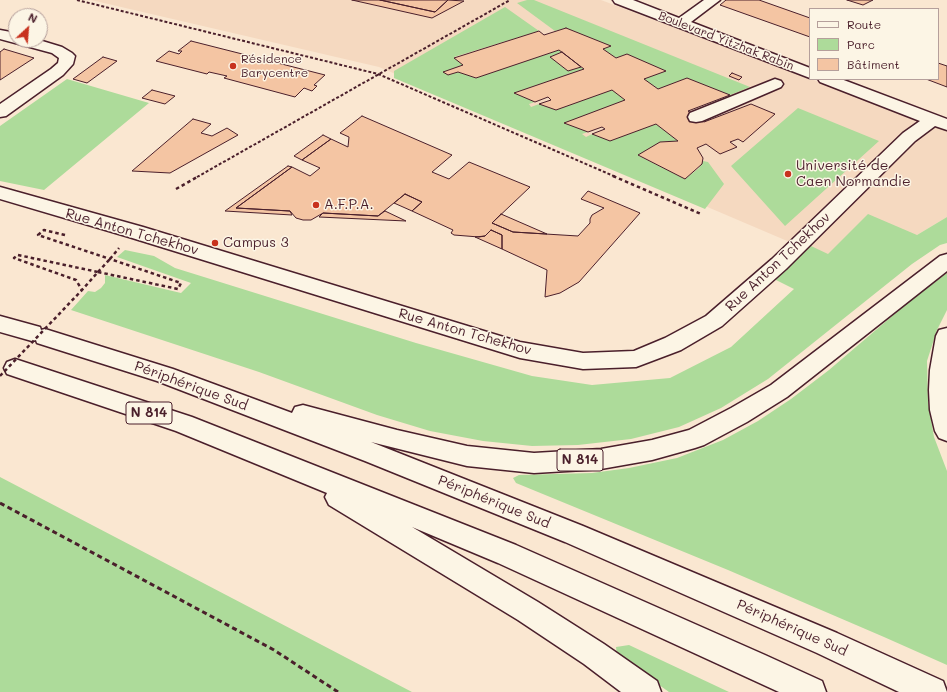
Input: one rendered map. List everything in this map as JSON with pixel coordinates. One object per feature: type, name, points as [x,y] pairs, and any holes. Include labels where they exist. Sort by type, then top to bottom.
[{"type":"main road","name":"Boulevard Yitzhak Rabin","points":[[620,0],[809,73]]},
{"type":"main road","points":[[681,23],[713,0]]},
{"type":"main road","points":[[0,112],[57,72],[65,64],[67,56],[57,50],[48,47]]},
{"type":"main road","points":[[829,80],[939,122]]},
{"type":"main road","points":[[696,117],[775,84]]},
{"type":"main road","name":"Rue Anton Tchekhov","points":[[0,193],[136,232],[520,350],[583,361],[636,359],[673,344],[714,321],[779,264],[909,137],[939,122]]},
{"type":"main road","name":"N 814","points":[[165,375],[397,440],[467,456],[534,463],[601,458],[652,450],[695,438],[739,415],[779,391],[947,261]]},
{"type":"main road","name":"Périphérique Sud","points":[[0,324],[165,375],[374,454],[574,534],[827,643],[932,692]]},
{"type":"main road","points":[[947,336],[941,370],[940,390],[942,410],[947,431]]},
{"type":"main road","name":"N 814","points":[[4,368],[184,424],[507,554],[812,692]]},
{"type":"main road","name":"N 814","points":[[281,463],[528,611],[594,654],[646,692]]},
{"type":"path","points":[[77,0],[378,74],[701,214]]},
{"type":"path","points":[[176,188],[510,0]]},
{"type":"path","points":[[67,236],[44,230],[38,235],[181,283],[178,289],[18,255],[14,258],[76,280],[82,290]]},
{"type":"path","points":[[4,368],[82,290],[119,248]]},
{"type":"path","points":[[0,503],[274,650],[338,692]]},
{"type":"shaded area","name":"Université de Caen Normandie","points":[[91,0],[601,0],[809,78],[809,80],[814,80],[947,130],[947,217],[917,235],[867,275],[379,67]]},
{"type":"green space","points":[[527,0],[534,0],[750,87],[730,95],[687,78],[658,89],[644,79],[666,71],[627,54],[616,58],[603,49],[611,46],[566,28],[555,31],[517,3]]},
{"type":"green space","points":[[505,7],[539,31],[454,57],[463,65],[444,72],[448,75],[458,72],[476,78],[559,50],[562,52],[550,57],[568,71],[581,67],[584,69],[514,93],[535,102],[529,104],[531,107],[539,104],[556,110],[612,90],[625,100],[565,123],[588,132],[582,134],[586,137],[592,134],[610,141],[656,124],[678,141],[660,142],[639,156],[685,179],[699,168],[703,161],[708,162],[724,184],[705,209],[394,78],[394,71]]},
{"type":"green space","points":[[67,79],[149,103],[44,190],[0,181],[0,126]]},
{"type":"green space","points":[[798,108],[879,141],[785,226],[731,166]]},
{"type":"green space","points":[[868,214],[917,235],[947,217],[947,243],[940,245],[912,264],[768,379],[721,408],[679,427],[631,439],[578,445],[532,446],[483,441],[430,431],[377,415],[259,372],[71,310],[88,291],[95,292],[101,288],[105,283],[105,275],[181,293],[191,283],[117,257],[125,250],[154,256],[175,268],[416,343],[532,376],[592,385],[670,378],[731,347],[794,289],[774,279],[811,246],[828,254]]},
{"type":"green space","points":[[947,273],[947,310],[937,330],[927,361],[928,402],[934,437],[947,471],[947,665],[728,570],[516,483],[513,478],[519,475],[592,473],[629,468],[677,458],[723,440],[758,421],[791,399],[829,370],[911,300]]},
{"type":"green space","points":[[0,477],[412,692],[0,692]]},
{"type":"green space","points":[[629,645],[729,692],[669,692],[617,655],[616,647]]},
{"type":"building","points":[[352,0],[380,0],[435,12],[448,0],[464,1],[432,18]]},
{"type":"building","points":[[380,0],[448,0],[435,12]]},
{"type":"building","points":[[726,0],[759,0],[809,18],[809,37],[720,5]]},
{"type":"building","points":[[847,0],[873,0],[863,5]]},
{"type":"building","points":[[566,28],[611,46],[603,49],[616,58],[627,54],[666,71],[644,79],[658,89],[687,78],[730,95],[688,111],[704,122],[751,104],[775,114],[743,142],[738,139],[730,142],[737,147],[720,154],[706,144],[697,148],[703,158],[702,164],[685,179],[638,155],[660,142],[678,141],[656,124],[610,141],[592,134],[605,129],[602,127],[588,132],[564,123],[625,100],[612,90],[556,110],[539,104],[551,100],[548,97],[535,102],[514,93],[584,69],[559,50],[476,78],[458,72],[448,75],[443,72],[463,65],[454,58],[539,31],[544,35]]},
{"type":"building","name":"Résidence Barycentre","points":[[191,41],[325,75],[314,85],[317,86],[312,91],[304,88],[295,97],[224,78],[227,76],[209,72],[207,74],[156,61],[169,51],[179,54],[182,51],[178,51]]},
{"type":"building","points":[[4,49],[34,58],[0,80],[0,52]]},
{"type":"building","points":[[562,52],[581,67],[568,71],[550,57]]},
{"type":"building","points":[[103,57],[117,61],[87,83],[73,79]]},
{"type":"building","points":[[939,63],[947,66],[947,87],[929,80],[939,80]]},
{"type":"building","points":[[732,73],[742,77],[739,80],[729,76]]},
{"type":"building","points":[[152,90],[175,96],[165,104],[142,98]]},
{"type":"building","name":"A.F.P.A.","points":[[362,116],[452,155],[432,172],[449,179],[469,162],[530,187],[492,223],[513,232],[578,236],[590,223],[592,215],[604,208],[581,199],[588,191],[640,213],[579,282],[560,293],[545,297],[547,270],[502,249],[502,235],[491,230],[485,236],[479,237],[454,235],[451,233],[453,230],[412,211],[422,202],[405,194],[378,216],[323,213],[311,220],[303,220],[296,218],[290,211],[236,208],[292,167],[310,176],[320,168],[302,160],[331,139],[348,147],[349,137],[340,133]]},
{"type":"building","points":[[193,119],[211,124],[201,133],[212,136],[227,128],[238,135],[170,173],[132,171]]},
{"type":"building","points":[[323,135],[331,139],[302,160],[294,156]]},
{"type":"building","points":[[288,166],[292,167],[236,208],[290,211],[292,215],[225,211]]},
{"type":"building","points":[[405,194],[422,202],[412,211],[394,203]]},
{"type":"building","points":[[385,211],[406,221],[319,217],[323,213],[378,216]]},
{"type":"building","points":[[501,214],[547,234],[513,232],[492,223]]},
{"type":"building","points":[[491,230],[502,235],[502,249],[475,237],[485,236]]},
{"type":"place","name":"Résidence Barycentre","points":[[233,66]]},
{"type":"place","name":"Université de Caen Normandie","points":[[788,174]]},
{"type":"place","name":"A.F.P.A.","points":[[316,205]]},
{"type":"place","name":"Campus 3","points":[[215,243]]}]
